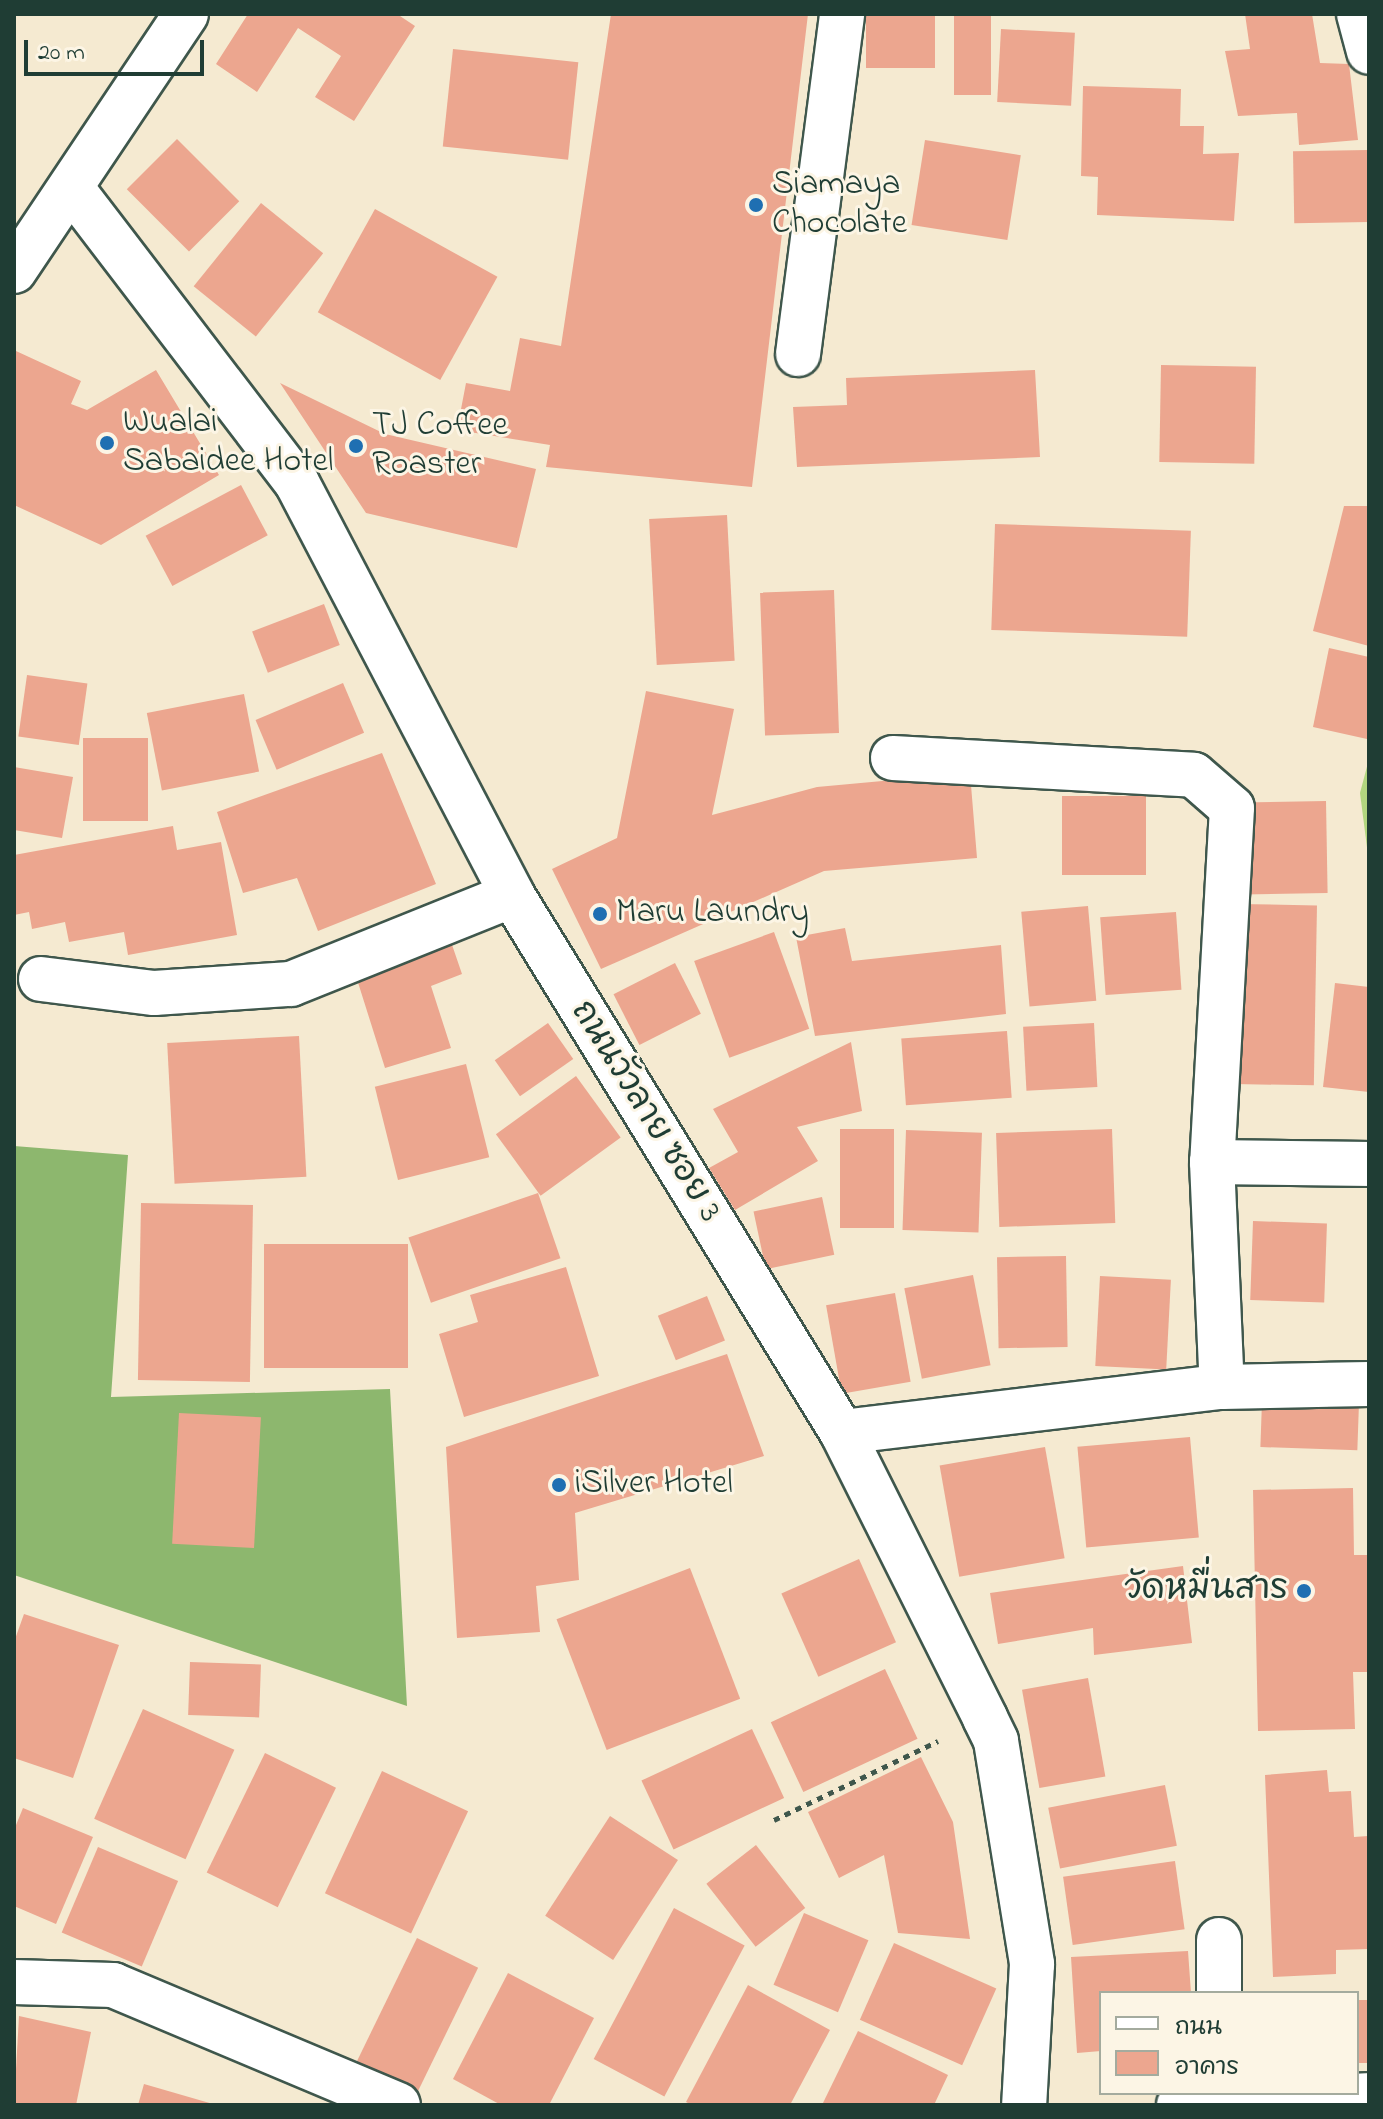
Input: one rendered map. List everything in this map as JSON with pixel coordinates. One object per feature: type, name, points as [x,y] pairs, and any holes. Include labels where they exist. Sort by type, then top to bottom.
[{"type":"street","points":[[14,271],[73,190],[186,14]]},
{"type":"street","points":[[798,354],[842,14]]},
{"type":"street","points":[[1359,14],[1369,52]]},
{"type":"street","name":"ถนนวัวลาย ซอย 3","points":[[73,190],[297,483],[512,895],[842,1432],[985,1718],[996,1741],[1032,1964],[1024,2105]]},
{"type":"street","points":[[893,758],[1194,775],[1232,808],[1212,1162],[1222,1387]]},
{"type":"street","points":[[41,979],[154,993],[291,984],[512,895]]},
{"type":"street","points":[[1212,1162],[1369,1164]]},
{"type":"street","points":[[842,1432],[1222,1387],[1369,1384]]},
{"type":"street","points":[[1219,1940],[1219,1991]]},
{"type":"street","points":[[14,1982],[113,1985],[398,2105]]},
{"type":"street","points":[[1179,2105],[1369,2095]]},
{"type":"path","points":[[774,1820],[985,1718]]},
{"type":"green space","points":[[1369,759],[1369,863],[1360,793]]},
{"type":"green space","points":[[14,1146],[128,1155],[111,1397],[390,1389],[407,1706],[14,1575]]},
{"type":"building","points":[[248,14],[397,14],[415,26],[354,121],[315,97],[341,56],[298,28],[257,92],[216,64]]},
{"type":"building","points":[[611,14],[808,14],[752,487],[546,467],[550,445],[457,430],[466,383],[510,391],[520,338],[561,346]]},
{"type":"building","points":[[866,14],[935,14],[935,68],[866,68]]},
{"type":"building","points":[[954,14],[991,14],[991,95],[954,95]]},
{"type":"building","points":[[1245,14],[1312,14],[1320,63],[1349,64],[1358,140],[1299,145],[1297,113],[1238,116],[1225,51],[1250,49]]},
{"type":"building","points":[[1001,29],[1075,33],[1071,106],[997,102]]},
{"type":"building","points":[[453,49],[578,62],[568,160],[443,146]]},
{"type":"building","points":[[1083,86],[1181,89],[1180,126],[1204,126],[1203,154],[1239,153],[1234,221],[1097,215],[1098,177],[1081,176]]},
{"type":"building","points":[[177,139],[239,201],[189,251],[127,189]]},
{"type":"building","points":[[925,140],[1021,155],[1007,240],[912,225]]},
{"type":"building","points":[[1368,150],[1369,222],[1294,223],[1293,151]]},
{"type":"building","points":[[261,203],[323,253],[256,337],[194,286]]},
{"type":"building","points":[[375,209],[497,277],[440,380],[318,312]]},
{"type":"building","name":"Wualai Sabaidee Hotel","points":[[16,351],[81,381],[71,404],[87,410],[156,370],[219,475],[101,545],[14,505]]},
{"type":"building","points":[[1161,365],[1256,367],[1254,464],[1159,462]]},
{"type":"building","points":[[1035,370],[1040,457],[797,467],[793,407],[847,405],[846,378]]},
{"type":"building","points":[[280,383],[385,434],[536,469],[517,548],[366,513]]},
{"type":"building","points":[[241,485],[268,535],[172,586],[146,536]]},
{"type":"building","points":[[1344,506],[1369,506],[1369,646],[1313,631]]},
{"type":"building","points":[[727,515],[735,661],[657,665],[649,519]]},
{"type":"building","points":[[995,524],[1191,531],[1187,637],[991,630]]},
{"type":"building","points":[[834,590],[839,733],[765,735],[760,593]]},
{"type":"building","points":[[324,604],[340,645],[268,673],[252,632]]},
{"type":"building","points":[[1329,648],[1369,657],[1367,739],[1313,727]]},
{"type":"building","points":[[27,675],[87,683],[79,745],[18,736]]},
{"type":"building","points":[[343,683],[364,733],[277,770],[256,720]]},
{"type":"building","points":[[646,691],[734,709],[712,815],[817,787],[970,773],[977,858],[824,871],[601,969],[552,869],[617,838]]},
{"type":"building","points":[[244,694],[259,772],[162,790],[147,713]]},
{"type":"building","points":[[83,738],[148,738],[148,821],[83,821]]},
{"type":"building","points":[[382,753],[436,884],[318,931],[297,878],[243,893],[217,812]]},
{"type":"building","points":[[14,767],[73,777],[62,838],[14,830]]},
{"type":"building","points":[[1062,796],[1146,796],[1146,875],[1062,875]]},
{"type":"building","points":[[1326,801],[1328,893],[1244,894],[1242,802]]},
{"type":"building","points":[[173,826],[177,850],[221,842],[237,935],[128,955],[124,932],[69,942],[65,922],[32,929],[29,912],[14,915],[14,855]]},
{"type":"building","points":[[1237,904],[1317,905],[1314,1085],[1234,1084]]},
{"type":"building","points":[[1088,906],[1096,1001],[1030,1006],[1021,912]]},
{"type":"building","points":[[1176,912],[1181,990],[1106,995],[1100,917]]},
{"type":"building","points":[[845,928],[852,961],[1001,945],[1006,1014],[815,1036],[796,937]]},
{"type":"building","points":[[774,932],[809,1029],[729,1058],[694,961]]},
{"type":"building","points":[[449,936],[462,974],[431,986],[451,1048],[385,1068],[355,973]]},
{"type":"building","points":[[675,963],[701,1014],[639,1045],[614,994]]},
{"type":"building","points":[[1335,983],[1369,987],[1369,1092],[1323,1087]]},
{"type":"building","points":[[548,1023],[573,1059],[520,1096],[495,1060]]},
{"type":"building","points":[[1094,1023],[1097,1087],[1026,1091],[1023,1027]]},
{"type":"building","points":[[1007,1031],[1012,1098],[906,1105],[901,1038]]},
{"type":"building","points":[[299,1036],[306,1177],[175,1184],[167,1043]]},
{"type":"building","points":[[851,1042],[862,1111],[797,1127],[818,1161],[735,1210],[709,1168],[738,1152],[713,1109]]},
{"type":"building","points":[[466,1064],[489,1157],[398,1180],[375,1087]]},
{"type":"building","points":[[576,1076],[621,1137],[541,1196],[496,1134]]},
{"type":"building","points":[[840,1129],[894,1129],[894,1228],[840,1228]]},
{"type":"building","points":[[1112,1129],[1115,1223],[999,1227],[996,1133]]},
{"type":"building","points":[[906,1130],[982,1133],[978,1233],[903,1230]]},
{"type":"building","points":[[538,1193],[560,1258],[431,1303],[408,1238]]},
{"type":"building","points":[[822,1197],[834,1255],[766,1269],[754,1212]]},
{"type":"building","points":[[141,1203],[253,1205],[250,1382],[138,1380]]},
{"type":"building","points":[[1253,1221],[1327,1224],[1324,1303],[1250,1300]]},
{"type":"building","points":[[264,1244],[408,1244],[408,1368],[264,1368]]},
{"type":"building","points":[[1066,1256],[1068,1347],[999,1348],[997,1257]]},
{"type":"building","points":[[566,1267],[599,1376],[464,1417],[439,1334],[478,1322],[470,1295]]},
{"type":"building","points":[[973,1275],[991,1365],[922,1379],[904,1288]]},
{"type":"building","points":[[1100,1276],[1171,1280],[1166,1370],[1095,1366]]},
{"type":"building","points":[[895,1293],[911,1382],[842,1394],[826,1305]]},
{"type":"building","points":[[707,1296],[725,1341],[676,1360],[658,1316]]},
{"type":"building","name":"iSilver Hotel","points":[[727,1354],[764,1456],[575,1513],[579,1580],[536,1586],[540,1632],[457,1638],[446,1447]]},
{"type":"building","points":[[1262,1401],[1359,1404],[1357,1450],[1260,1447]]},
{"type":"building","points":[[179,1413],[261,1417],[254,1548],[172,1544]]},
{"type":"building","points":[[1190,1437],[1199,1538],[1086,1547],[1077,1447]]},
{"type":"building","points":[[1045,1447],[1065,1558],[959,1577],[940,1466]]},
{"type":"building","points":[[1353,1488],[1354,1555],[1369,1555],[1369,1672],[1353,1672],[1355,1729],[1258,1731],[1253,1490]]},
{"type":"building","points":[[859,1559],[896,1642],[818,1677],[781,1594]]},
{"type":"building","points":[[1183,1566],[1192,1643],[1094,1655],[1093,1628],[998,1644],[990,1593]]},
{"type":"building","points":[[690,1568],[740,1699],[607,1750],[556,1619]]},
{"type":"building","points":[[24,1614],[119,1645],[73,1778],[14,1758],[14,1642]]},
{"type":"building","points":[[190,1662],[261,1664],[259,1717],[188,1715]]},
{"type":"building","points":[[885,1669],[918,1739],[803,1792],[771,1722]]},
{"type":"building","points":[[1088,1678],[1105,1776],[1039,1788],[1022,1690]]},
{"type":"building","points":[[143,1709],[234,1750],[186,1859],[94,1819]]},
{"type":"building","points":[[752,1729],[784,1798],[674,1849],[641,1781]]},
{"type":"building","points":[[265,1753],[336,1788],[278,1907],[207,1873]]},
{"type":"building","points":[[921,1757],[953,1822],[970,1939],[898,1933],[884,1855],[839,1878],[808,1812]]},
{"type":"building","points":[[1327,1770],[1329,1792],[1351,1791],[1354,1837],[1368,1836],[1369,1949],[1336,1950],[1336,1974],[1273,1977],[1265,1775]]},
{"type":"building","points":[[382,1771],[468,1811],[411,1934],[325,1893]]},
{"type":"building","points":[[1165,1785],[1177,1846],[1060,1869],[1048,1808]]},
{"type":"building","points":[[23,1808],[93,1837],[56,1924],[14,1906],[14,1830]]},
{"type":"building","points":[[610,1816],[678,1860],[613,1960],[545,1916]]},
{"type":"building","points":[[756,1845],[805,1908],[756,1947],[706,1884]]},
{"type":"building","points":[[98,1847],[178,1881],[142,1967],[62,1933]]},
{"type":"building","points":[[1175,1861],[1185,1929],[1073,1945],[1063,1877]]},
{"type":"building","points":[[674,1908],[745,1946],[664,2097],[594,2059]]},
{"type":"building","points":[[804,1913],[868,1940],[838,2012],[774,1985]]},
{"type":"building","points":[[417,1938],[478,1968],[418,2091],[357,2061]]},
{"type":"building","points":[[894,1943],[996,1989],[962,2065],[860,2020]]},
{"type":"building","points":[[1188,1951],[1191,1991],[1099,1991],[1099,2051],[1077,2053],[1071,1957]]},
{"type":"building","points":[[508,1973],[594,2018],[549,2105],[501,2105],[453,2079]]},
{"type":"building","points":[[748,1985],[830,2030],[790,2105],[692,2105],[686,2102]]},
{"type":"building","points":[[1359,2000],[1369,2000],[1369,2063],[1359,2063]]},
{"type":"building","points":[[19,2016],[91,2032],[76,2105],[14,2105]]},
{"type":"building","points":[[858,2031],[948,2075],[934,2105],[822,2105]]},
{"type":"building","points":[[144,2084],[213,2104],[213,2105],[138,2105]]},
{"type":"place","name":"Siamaya Chocolate","points":[[756,205]]},
{"type":"place","name":"Wualai Sabaidee Hotel","points":[[107,443]]},
{"type":"place","name":"TJ Coffee Roaster","points":[[356,446]]},
{"type":"place","name":"Maru Laundry","points":[[600,914]]},
{"type":"place","name":"iSilver Hotel","points":[[559,1485]]},
{"type":"place","name":"วัดหมื่นสาร","points":[[1304,1591]]}]
